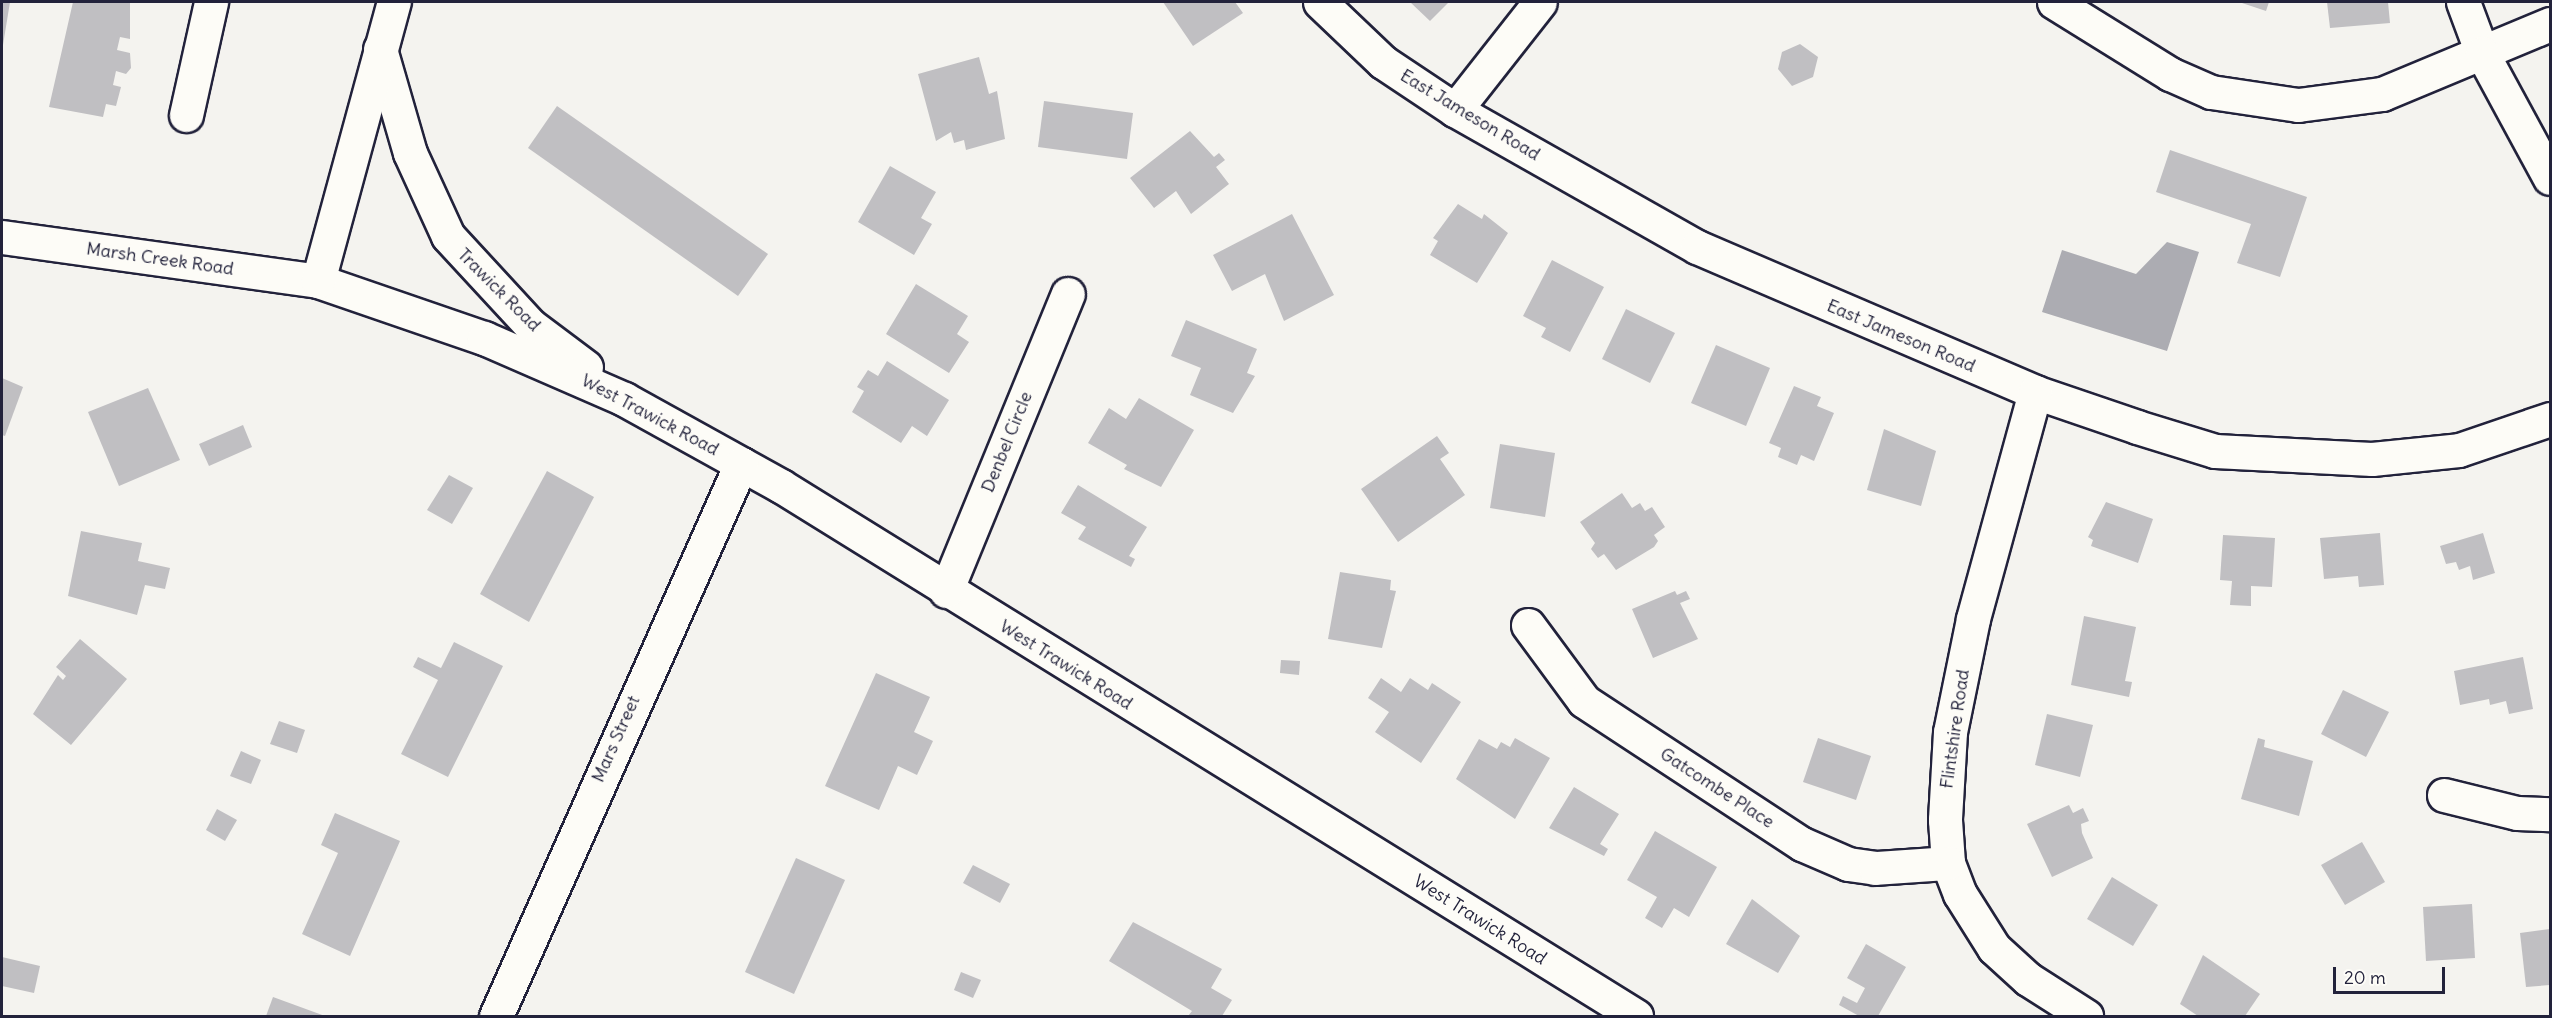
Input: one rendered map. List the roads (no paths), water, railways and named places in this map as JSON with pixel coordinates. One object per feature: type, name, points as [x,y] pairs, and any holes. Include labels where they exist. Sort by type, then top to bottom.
[{"type":"street","points":[[186,116],[211,2]]},
{"type":"street","points":[[318,281],[394,2]]},
{"type":"street","name":"East Jameson Road","points":[[1320,2],[1383,62],[1455,110],[1697,247],[2036,392],[2215,451],[2288,458],[2372,459],[2459,450],[2550,419]]},
{"type":"street","points":[[1455,110],[1540,2]]},
{"type":"street","points":[[2054,2],[2170,74],[2211,92],[2243,99],[2298,105],[2382,94],[2550,24]]},
{"type":"street","points":[[2463,2],[2482,53],[2550,178]]},
{"type":"street","name":"Trawick Road","points":[[380,49],[410,153],[448,236],[530,326],[624,399]]},
{"type":"street","name":"Marsh Creek Road","points":[[2,237],[318,281]]},
{"type":"street","name":"West Trawick Road","points":[[318,281],[484,338],[624,399],[741,464],[1619,1012]]},
{"type":"street","name":"Denbel Circle","points":[[946,591],[1068,294]]},
{"type":"street","name":"Flintshire Road","points":[[2036,392],[1973,619],[1950,732],[1944,778],[1948,863],[1960,894],[1994,948],[2028,979],[2086,1017]]},
{"type":"street","name":"Mars Street","points":[[496,1017],[741,464]]},
{"type":"street","name":"Gatcombe Place","points":[[1528,625],[1584,701],[1802,844],[1848,864],[1875,868],[1948,863]]},
{"type":"street","points":[[2445,795],[2517,813],[2550,814]]}]
